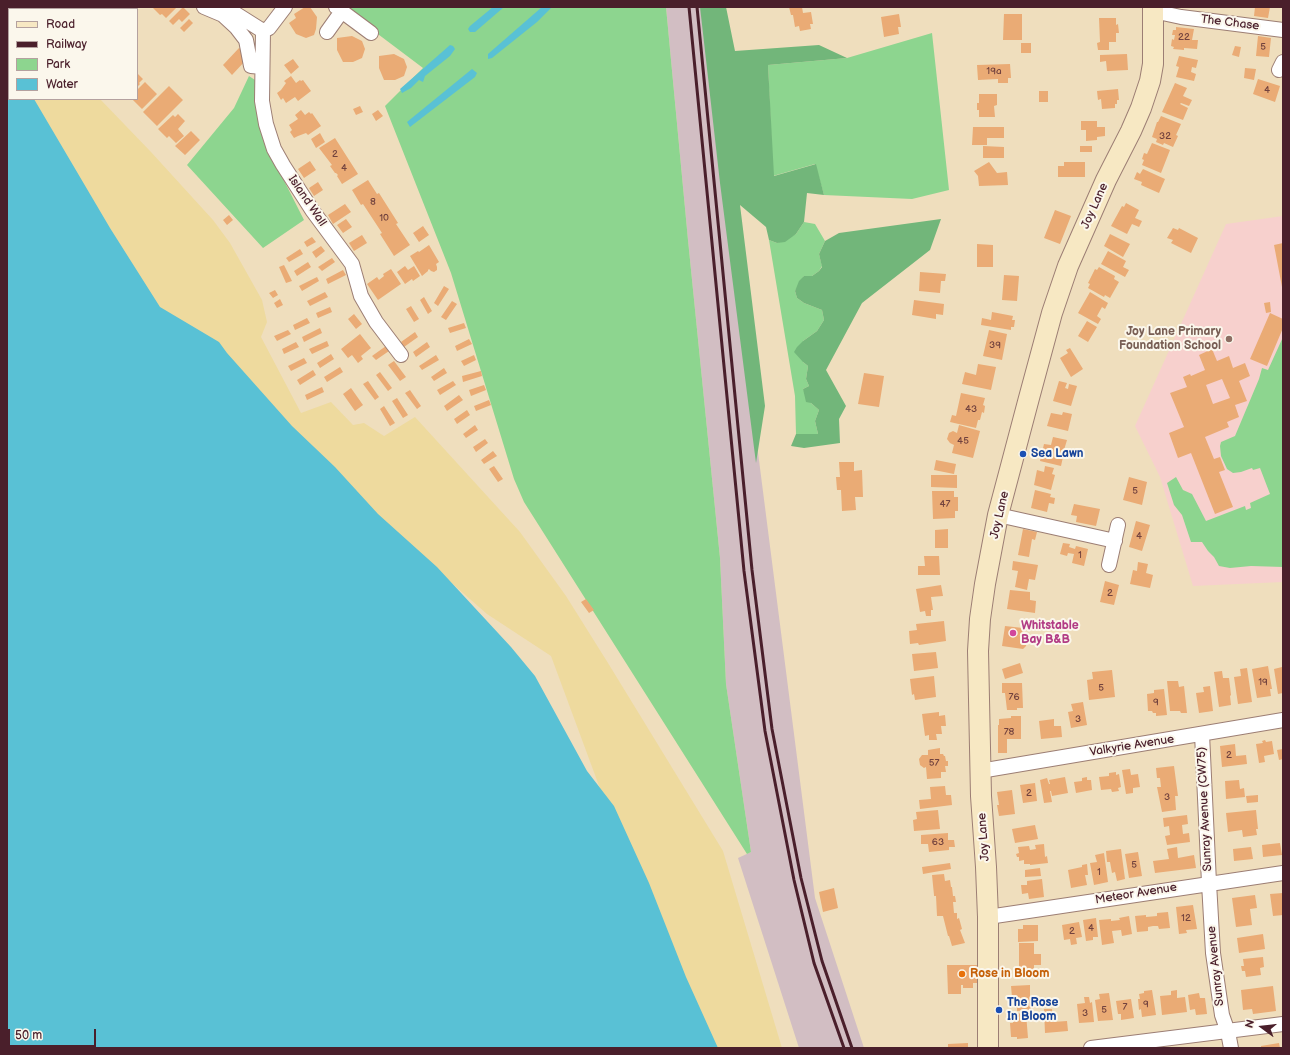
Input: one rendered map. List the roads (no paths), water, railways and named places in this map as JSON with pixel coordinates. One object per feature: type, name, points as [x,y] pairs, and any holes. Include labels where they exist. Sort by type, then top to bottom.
[{"type":"street","points":[[204,7],[223,15],[236,27],[246,40],[251,66],[262,66]]},
{"type":"street","points":[[225,7],[262,31],[269,28],[285,7]]},
{"type":"street","points":[[327,32],[339,9],[371,33]]},
{"type":"street","name":"The Chase","points":[[1153,9],[1181,17],[1283,30]]},
{"type":"street","name":"Joy Lane","points":[[988,1048],[988,917],[980,771],[978,651],[980,619],[985,584],[998,515],[1052,313],[1068,266],[1106,180],[1141,108],[1150,81],[1153,64],[1153,9]]},
{"type":"street","name":"Island Wall","points":[[262,31],[263,112],[268,135],[274,149],[303,197],[352,264],[361,296],[376,322],[401,355]]},
{"type":"street","points":[[998,515],[1115,541]]},
{"type":"street","points":[[1109,564],[1118,525]]},
{"type":"street","name":"Valkyrie Avenue","points":[[980,771],[1283,720]]},
{"type":"street","name":"Sunray Avenue (CW75)","points":[[1202,734],[1209,883]]},
{"type":"street","name":"Meteor Avenue","points":[[988,917],[1283,872]]},
{"type":"street","name":"Sunray Avenue","points":[[1209,883],[1213,953],[1222,1015],[1228,1032],[1231,1048]]},
{"type":"street","points":[[1091,1048],[1283,1024]]},
{"type":"water","points":[[493,7],[504,7],[475,32],[470,32],[468,29],[470,26]]},
{"type":"water","points":[[542,7],[552,7],[537,22],[492,58],[488,59],[488,54]]},
{"type":"water","points":[[450,45],[455,49],[450,56],[425,76],[423,82],[419,80],[411,88],[402,93],[400,89]]},
{"type":"water","points":[[8,66],[8,100],[35,100],[110,228],[160,307],[219,342],[292,426],[335,467],[378,514],[437,567],[511,647],[535,676],[587,771],[614,806],[649,883],[686,977],[718,1048],[7,1048]]},
{"type":"water","points":[[472,69],[477,73],[475,77],[410,127],[407,122]]},
{"type":"railway","points":[[689,7],[744,571],[765,731],[794,880],[814,963],[844,1048]]},
{"type":"railway","points":[[697,7],[752,570],[772,729],[801,878],[822,961],[852,1048]]},
{"type":"place","name":"Joy Lane Primary Foundation School","points":[[1229,339]]},
{"type":"place","name":"Sea Lawn","points":[[1023,454]]},
{"type":"place","name":"Whitstable Bay B&B","points":[[1013,633]]},
{"type":"place","name":"Rose in Bloom","points":[[962,974]]},
{"type":"place","name":"The Rose In Bloom","points":[[999,1010]]}]
